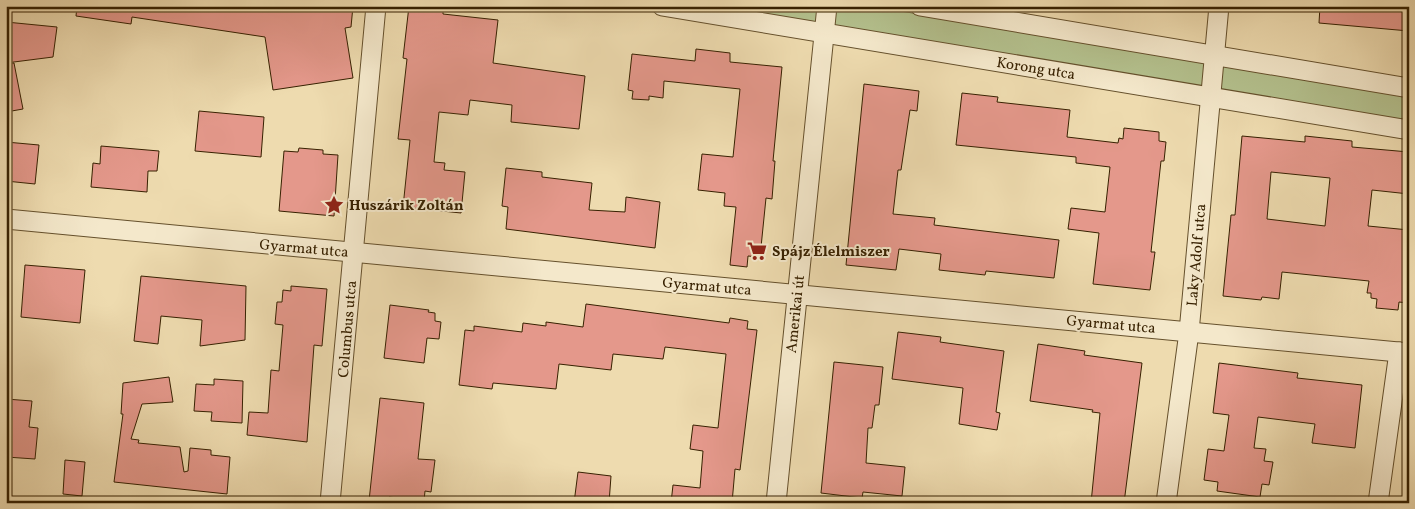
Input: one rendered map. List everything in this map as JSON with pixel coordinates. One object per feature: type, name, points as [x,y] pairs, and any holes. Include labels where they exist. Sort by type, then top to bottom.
[{"type":"street","name":"Columbus utca","points":[[330,503],[376,6]]},
{"type":"street","name":"Korong utca","points":[[662,6],[1409,130]]},
{"type":"street","name":"Amerikai út","points":[[776,503],[827,6]]},
{"type":"street","points":[[920,6],[1409,88]]},
{"type":"street","name":"Laky Adolf utca","points":[[1166,503],[1189,332],[1219,6]]},
{"type":"street","name":"Gyarmat utca","points":[[6,219],[1404,352]]},
{"type":"street","points":[[1378,503],[1404,352]]},
{"type":"green space","points":[[708,6],[871,6],[1409,97],[1409,121]]},
{"type":"building","points":[[77,6],[353,6],[351,27],[345,28],[353,78],[273,90],[265,37],[132,17],[131,24],[76,16]]},
{"type":"building","points":[[409,6],[443,9],[443,14],[498,20],[493,63],[585,76],[579,129],[511,122],[512,105],[470,100],[468,115],[439,112],[434,162],[445,163],[444,170],[465,172],[461,213],[403,207],[410,140],[398,139],[407,59],[403,58]]},
{"type":"building","points":[[1320,6],[1409,6],[1409,31],[1319,23]]},
{"type":"building","points":[[6,22],[57,27],[53,57],[6,63]]},
{"type":"building","points":[[696,49],[730,53],[730,62],[782,67],[773,161],[775,161],[772,199],[766,198],[760,257],[748,256],[747,267],[730,265],[736,207],[724,206],[725,193],[698,190],[702,154],[733,157],[740,89],[664,81],[663,98],[649,96],[649,100],[632,99],[633,91],[628,90],[632,54],[695,61]]},
{"type":"building","points":[[14,63],[23,109],[6,112],[6,64]]},
{"type":"building","points":[[864,84],[919,91],[917,111],[910,110],[901,170],[898,170],[893,214],[935,218],[934,225],[1059,240],[1054,278],[986,271],[985,275],[939,270],[941,254],[899,249],[896,270],[846,265]]},
{"type":"building","points":[[962,93],[998,97],[997,102],[1070,110],[1067,137],[1118,143],[1119,138],[1123,139],[1124,128],[1159,132],[1159,141],[1166,142],[1164,161],[1161,161],[1151,252],[1155,252],[1150,290],[1093,284],[1099,233],[1068,229],[1071,208],[1105,212],[1110,167],[1076,163],[1076,157],[956,145]]},
{"type":"building","points":[[199,111],[264,117],[261,157],[195,151]]},
{"type":"building","points":[[1242,136],[1305,142],[1305,136],[1352,141],[1352,147],[1409,152],[1409,194],[1372,190],[1368,226],[1409,230],[1408,303],[1399,302],[1398,310],[1376,308],[1377,299],[1371,298],[1371,293],[1367,293],[1369,281],[1282,272],[1279,299],[1262,297],[1261,300],[1223,296],[1231,215],[1235,215]],"holes":[[[1271,172],[1330,178],[1325,226],[1267,219]]]},
{"type":"building","points":[[6,142],[39,145],[35,184],[6,181]]},
{"type":"building","points":[[101,146],[159,151],[157,171],[148,171],[147,192],[91,187],[93,163],[100,164]]},
{"type":"building","points":[[299,148],[323,150],[323,154],[338,155],[334,216],[279,211],[284,151],[298,152]]},
{"type":"building","points":[[506,168],[542,172],[542,177],[592,183],[589,210],[625,212],[626,197],[660,202],[655,248],[506,229],[508,207],[502,206]]},
{"type":"building","points":[[25,265],[85,270],[80,323],[21,317]]},
{"type":"building","points":[[141,276],[246,286],[245,340],[200,346],[202,320],[161,316],[158,344],[134,341]]},
{"type":"building","points":[[291,286],[327,289],[322,346],[314,345],[307,442],[247,435],[249,412],[268,413],[271,370],[279,371],[283,325],[275,324],[277,302],[282,302],[283,290],[291,291]]},
{"type":"building","points":[[586,304],[729,323],[730,318],[748,321],[747,329],[757,330],[740,470],[735,469],[732,503],[671,503],[673,485],[700,488],[703,451],[690,449],[693,425],[718,428],[726,354],[665,347],[663,359],[613,354],[611,370],[559,364],[556,389],[493,383],[492,389],[459,385],[465,330],[474,331],[474,326],[522,332],[523,323],[546,326],[546,322],[583,327]]},
{"type":"building","points":[[390,305],[429,310],[428,312],[435,313],[435,321],[441,322],[439,339],[427,338],[424,363],[384,358]]},
{"type":"building","points":[[898,332],[941,337],[940,342],[1004,351],[996,412],[1000,413],[997,430],[959,424],[963,388],[892,379]]},
{"type":"building","points":[[1038,344],[1085,351],[1084,355],[1142,363],[1124,503],[1091,503],[1100,413],[1092,412],[1093,410],[1030,401]]},
{"type":"building","points":[[834,362],[883,367],[879,405],[875,405],[872,428],[868,428],[866,463],[905,467],[902,496],[863,492],[862,498],[821,493]]},
{"type":"building","points":[[1219,363],[1298,373],[1297,378],[1362,385],[1355,448],[1312,443],[1315,424],[1258,417],[1254,448],[1266,449],[1264,461],[1273,462],[1269,485],[1262,484],[1260,497],[1217,491],[1218,482],[1204,480],[1208,449],[1224,451],[1229,415],[1213,413]]},
{"type":"building","points":[[169,377],[173,402],[142,404],[131,439],[139,440],[138,443],[180,447],[184,472],[188,471],[190,448],[211,450],[211,455],[230,457],[227,494],[114,482],[123,414],[121,414],[123,383]]},
{"type":"building","points":[[214,379],[243,381],[242,423],[211,421],[212,412],[194,411],[196,384],[214,385]]},
{"type":"building","points":[[380,398],[424,403],[418,459],[435,460],[431,492],[425,491],[424,501],[389,497],[389,503],[369,501]]},
{"type":"building","points":[[6,399],[32,401],[29,427],[38,428],[35,459],[6,457]]},
{"type":"building","points":[[65,460],[85,462],[82,496],[63,494]]},
{"type":"building","points":[[578,472],[611,476],[609,503],[574,503]]},
{"type":"place","name":"Huszárik Zoltán","points":[[334,205]]},
{"type":"place","name":"Spájz Élelmiszer","points":[[757,251]]}]
